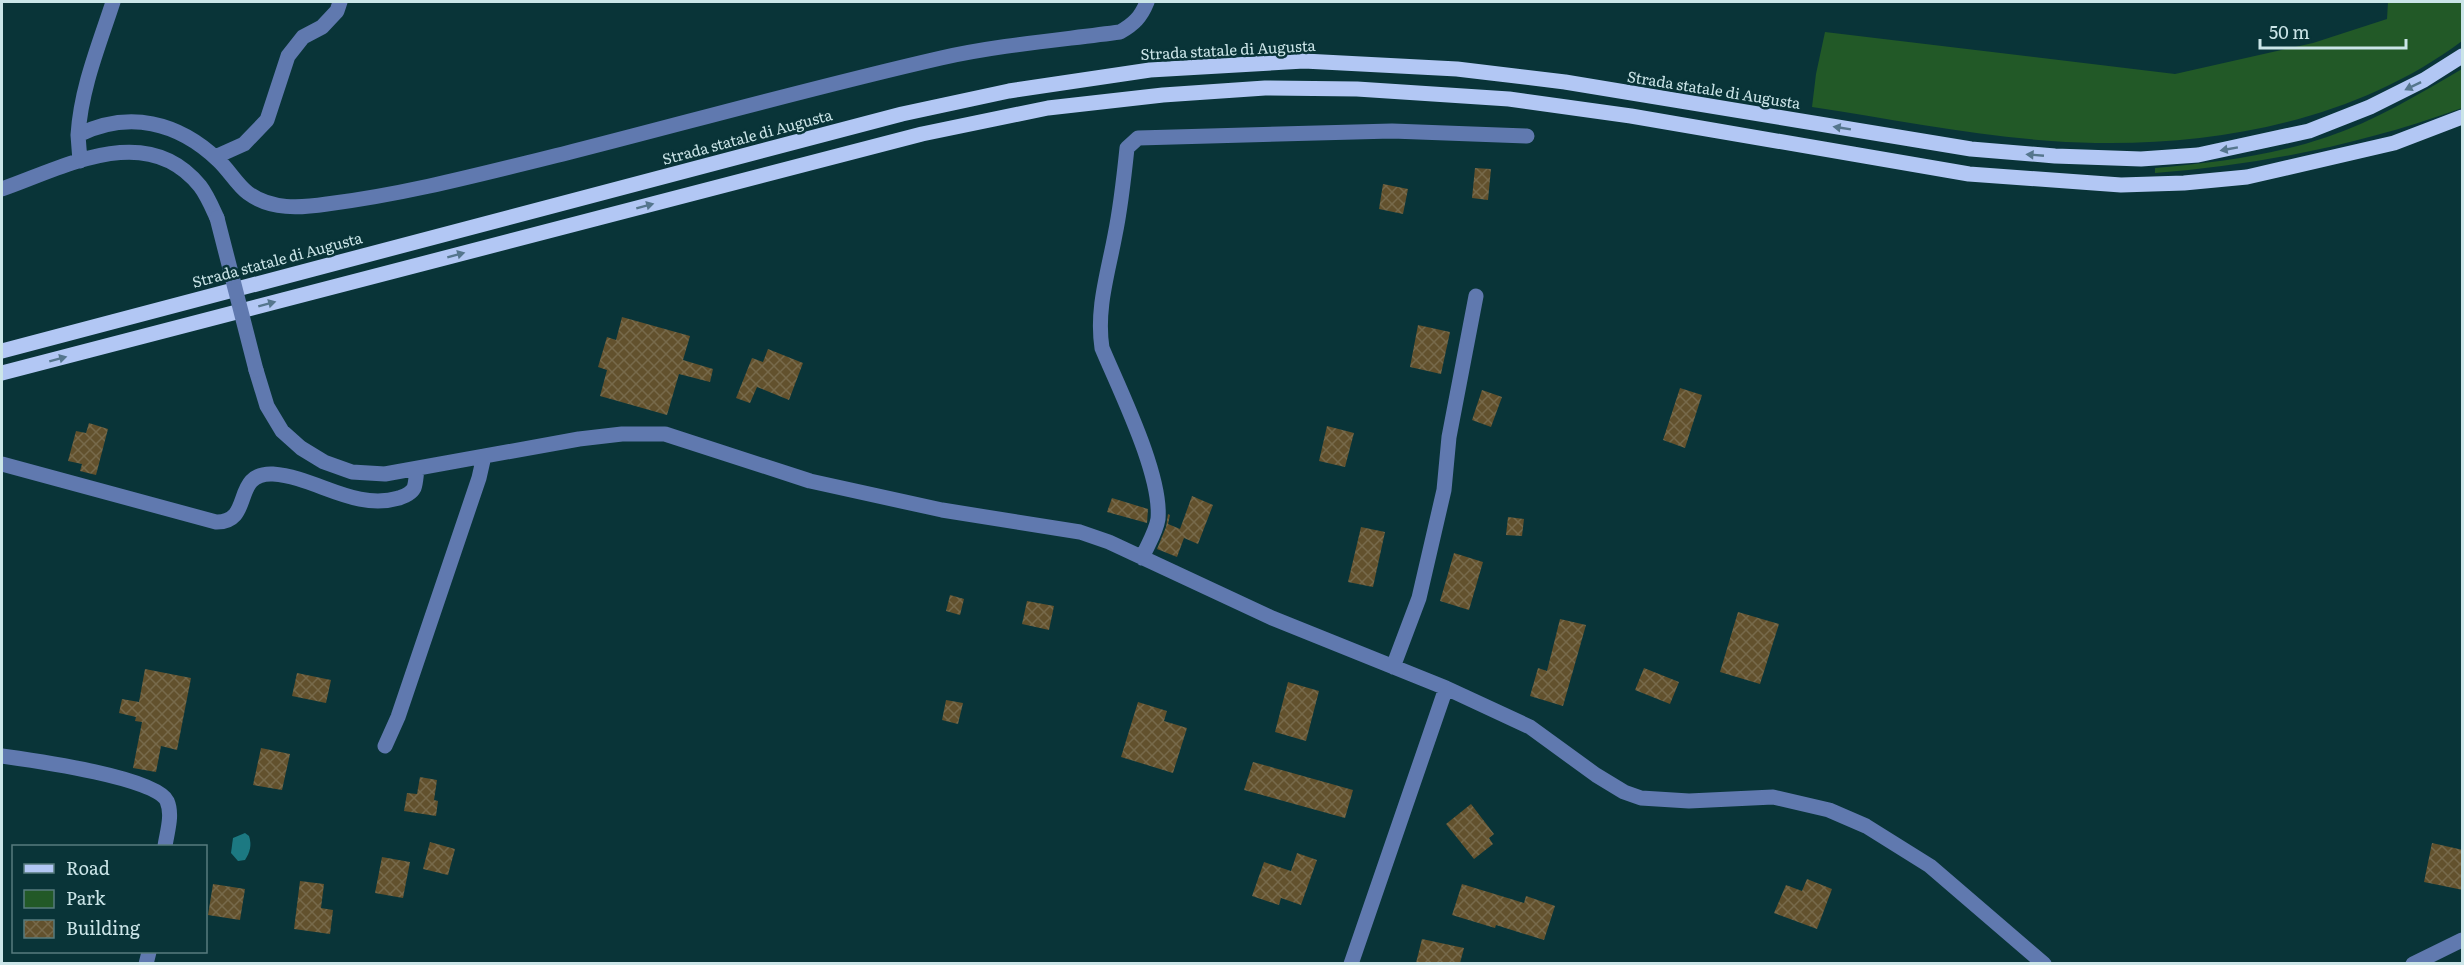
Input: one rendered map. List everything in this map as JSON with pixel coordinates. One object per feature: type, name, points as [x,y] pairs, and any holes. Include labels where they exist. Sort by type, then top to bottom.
[{"type":"main road","name":"Strada statale di Augusta","points":[[2,351],[902,114],[1009,91],[1150,70],[1304,61],[1457,69],[1564,82],[1971,149],[2055,156],[2141,159],[2198,155],[2309,131],[2397,94],[2463,56]]},
{"type":"main road","points":[[2,373],[922,134],[1048,108],[1163,94],[1265,88],[1357,89],[1509,99],[1631,117],[1969,174],[2121,185],[2184,183],[2247,177],[2394,143],[2463,117]]},
{"type":"street","points":[[80,161],[78,135],[80,109],[113,2]]},
{"type":"street","points":[[215,157],[244,144],[267,120],[288,56],[303,37],[322,27],[337,11],[340,2]]},
{"type":"street","points":[[78,135],[96,126],[131,121],[175,130],[195,140],[231,172],[246,192],[264,201],[286,207],[329,204],[430,187],[942,58],[1120,32],[1140,17],[1147,2]]},
{"type":"street","points":[[1142,558],[1157,523],[1158,507],[1151,469],[1102,348],[1099,327],[1100,305],[1122,196],[1127,148],[1138,138],[1392,131],[1527,136]]},
{"type":"street","points":[[2,189],[107,152],[148,153],[168,160],[185,171],[201,186],[217,218],[267,406],[282,431],[302,448],[324,462],[352,472],[385,474],[621,434],[665,434],[810,481],[942,510],[1080,532],[1109,542],[1272,618],[1446,688],[1530,727],[1596,776],[1624,792],[1641,798],[1689,801],[1773,798],[1829,810],[1866,826],[1930,866],[2044,963]]},
{"type":"street","points":[[1393,667],[1419,598],[1441,501],[1449,437],[1476,296]]},
{"type":"street","points":[[385,746],[402,706],[479,478],[484,456]]},
{"type":"street","points":[[2,464],[216,522],[226,522],[236,516],[247,485],[256,477],[270,474],[294,477],[339,494],[367,501],[387,501],[406,496],[414,488],[417,470]]},
{"type":"street","points":[[1351,963],[1446,688]]},
{"type":"street","points":[[2,756],[46,762],[130,781],[159,791],[166,800],[170,813],[165,845]]},
{"type":"street","points":[[2413,963],[2463,940]]},
{"type":"green space","points":[[2388,2],[2462,2],[2462,41],[2417,70],[2369,94],[2319,113],[2266,127],[2159,142],[2051,141],[1961,131],[1812,107],[1825,32],[2175,74],[2313,43],[2387,19]]},
{"type":"green space","points":[[2462,69],[2462,108],[2425,121],[2311,151],[2233,165],[2155,173],[2155,168],[2242,158],[2306,144],[2345,131]]},
{"type":"water","points":[[245,833],[249,836],[250,848],[245,860],[238,861],[231,853],[233,838]]},
{"type":"building","points":[[1475,168],[1491,169],[1488,200],[1472,198]]},
{"type":"building","points":[[1383,184],[1408,189],[1403,214],[1379,209]]},
{"type":"building","points":[[622,317],[690,336],[683,360],[713,369],[710,382],[679,374],[667,415],[600,396],[607,370],[598,367],[607,337],[616,340]]},
{"type":"building","points":[[1418,325],[1450,332],[1441,374],[1410,367]]},
{"type":"building","points":[[768,349],[803,363],[789,400],[757,387],[750,403],[736,398],[752,358],[763,362]]},
{"type":"building","points":[[1680,388],[1702,395],[1685,448],[1663,440]]},
{"type":"building","points":[[1482,390],[1502,397],[1491,427],[1472,420]]},
{"type":"building","points":[[89,423],[108,429],[96,475],[80,471],[82,464],[68,461],[76,431],[86,433]]},
{"type":"building","points":[[1327,426],[1354,433],[1345,467],[1319,461]]},
{"type":"building","points":[[1192,496],[1213,505],[1198,544],[1184,538],[1177,557],[1157,549],[1166,527],[1168,514],[1170,515],[1168,524],[1180,529]]},
{"type":"building","points":[[1112,498],[1148,509],[1147,523],[1107,512]]},
{"type":"building","points":[[1508,517],[1524,519],[1522,536],[1506,535]]},
{"type":"building","points":[[1361,527],[1385,532],[1373,587],[1348,582]]},
{"type":"building","points":[[1454,553],[1483,562],[1469,610],[1440,601]]},
{"type":"building","points":[[950,595],[964,599],[960,615],[946,611]]},
{"type":"building","points":[[1027,601],[1054,606],[1049,630],[1022,624]]},
{"type":"building","points":[[1738,612],[1779,624],[1760,684],[1720,672]]},
{"type":"building","points":[[1560,619],[1586,625],[1563,706],[1530,696],[1538,668],[1547,671]]},
{"type":"building","points":[[1644,668],[1679,682],[1670,704],[1635,690]]},
{"type":"building","points":[[145,669],[191,678],[177,750],[161,746],[156,772],[133,768],[142,722],[135,721],[136,717],[119,713],[122,699],[139,702]]},
{"type":"building","points":[[297,673],[331,680],[326,703],[292,696]]},
{"type":"building","points":[[1288,682],[1319,691],[1306,741],[1275,732]]},
{"type":"building","points":[[946,700],[963,703],[958,724],[942,720]]},
{"type":"building","points":[[1138,702],[1167,711],[1164,721],[1187,728],[1173,773],[1121,757]]},
{"type":"building","points":[[261,748],[290,754],[282,790],[253,785]]},
{"type":"building","points":[[1253,762],[1353,790],[1345,818],[1244,790]]},
{"type":"building","points":[[420,777],[437,780],[434,800],[438,801],[436,816],[404,811],[407,793],[417,794]]},
{"type":"building","points":[[1471,804],[1494,834],[1489,838],[1493,844],[1474,859],[1446,824]]},
{"type":"building","points":[[430,842],[455,849],[448,875],[423,869]]},
{"type":"building","points":[[2432,843],[2463,850],[2463,890],[2424,882]]},
{"type":"building","points":[[1297,853],[1317,860],[1301,905],[1281,898],[1279,905],[1252,896],[1264,862],[1291,871]]},
{"type":"building","points":[[382,857],[410,862],[403,898],[375,893]]},
{"type":"building","points":[[1807,879],[1832,889],[1817,929],[1774,913],[1786,885],[1802,891]]},
{"type":"building","points":[[300,881],[324,884],[321,908],[333,910],[330,934],[294,929]]},
{"type":"building","points":[[213,884],[245,889],[240,920],[208,915]]},
{"type":"building","points":[[1462,884],[1524,903],[1526,896],[1555,906],[1544,940],[1496,925],[1495,928],[1452,915]]},
{"type":"building","points":[[1422,939],[1464,948],[1460,963],[1416,963]]}]
